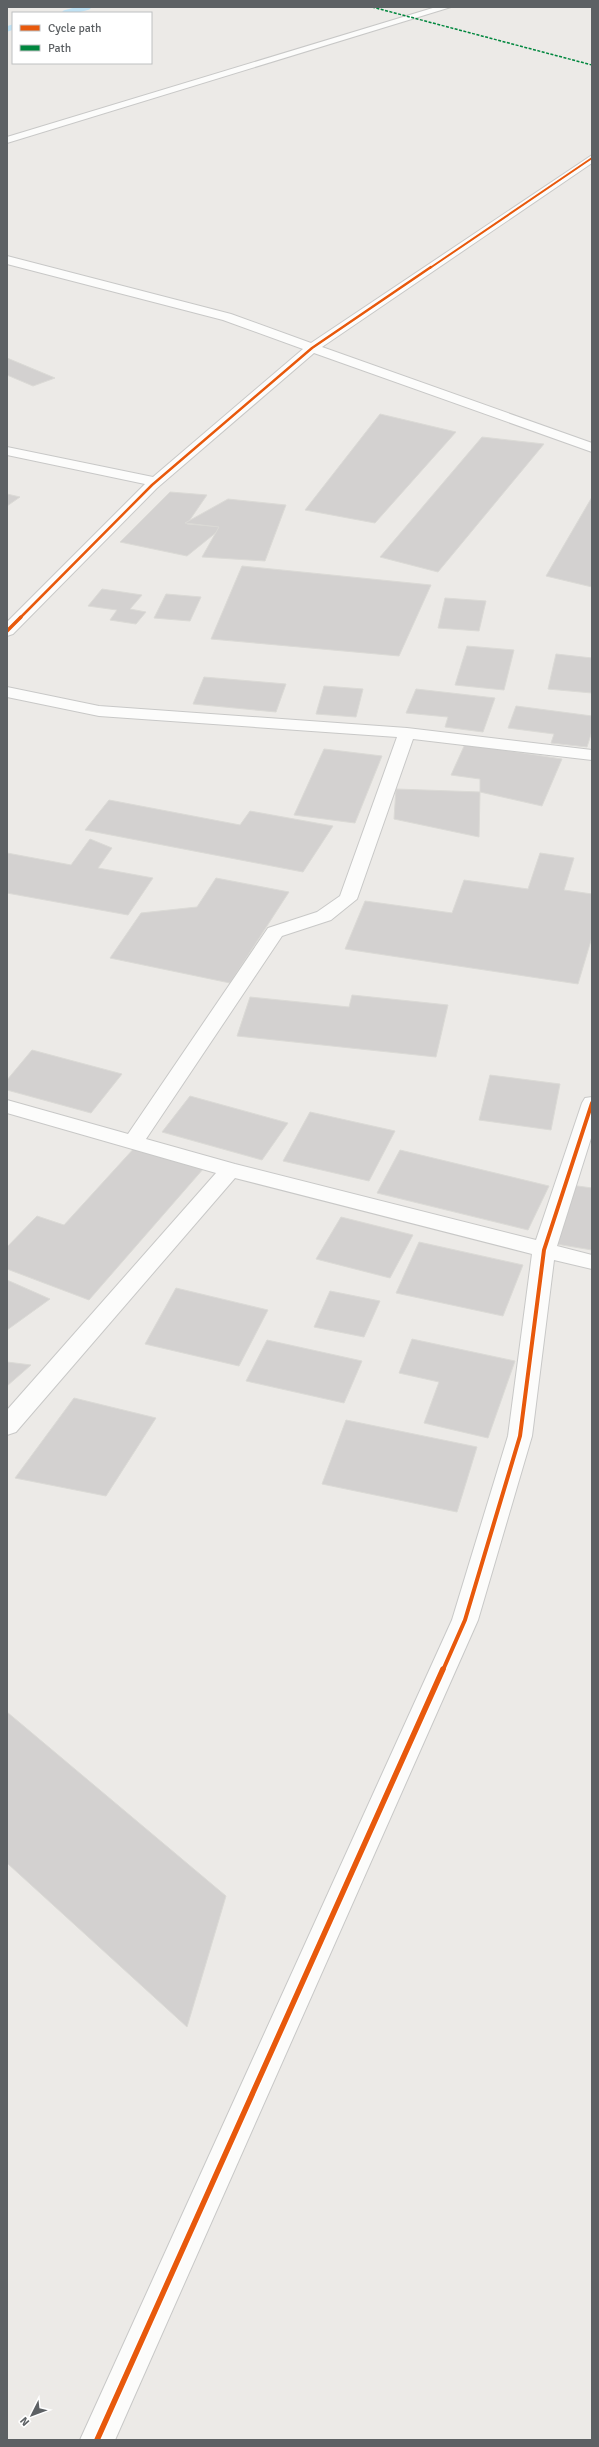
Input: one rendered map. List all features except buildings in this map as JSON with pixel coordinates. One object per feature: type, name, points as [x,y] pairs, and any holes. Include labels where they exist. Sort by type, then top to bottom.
[{"type":"street","points":[[7,140],[446,7]]},
{"type":"street","points":[[7,631],[156,482],[312,348],[592,158]]},
{"type":"street","points":[[7,260],[227,317],[592,448]]},
{"type":"street","points":[[7,451],[156,482]]},
{"type":"street","points":[[7,692],[99,711],[407,733],[592,755]]},
{"type":"street","points":[[134,1141],[275,932],[324,916],[348,899],[407,733]]},
{"type":"street","points":[[97,2440],[465,1620],[520,1436],[544,1250],[592,1103]]},
{"type":"street","points":[[7,1106],[134,1141],[230,1170],[592,1262]]},
{"type":"street","points":[[7,1426],[230,1170]]},
{"type":"waterway","points":[[69,12],[88,7]]},
{"type":"waterway","points":[[7,29],[12,27]]},
{"type":"marked path","points":[[372,7],[592,65]]},
{"type":"cycle path","points":[[7,631],[152,485],[312,348],[592,158]]},
{"type":"cycle path","points":[[97,2440],[465,1620],[520,1436],[544,1250],[592,1103]]}]
